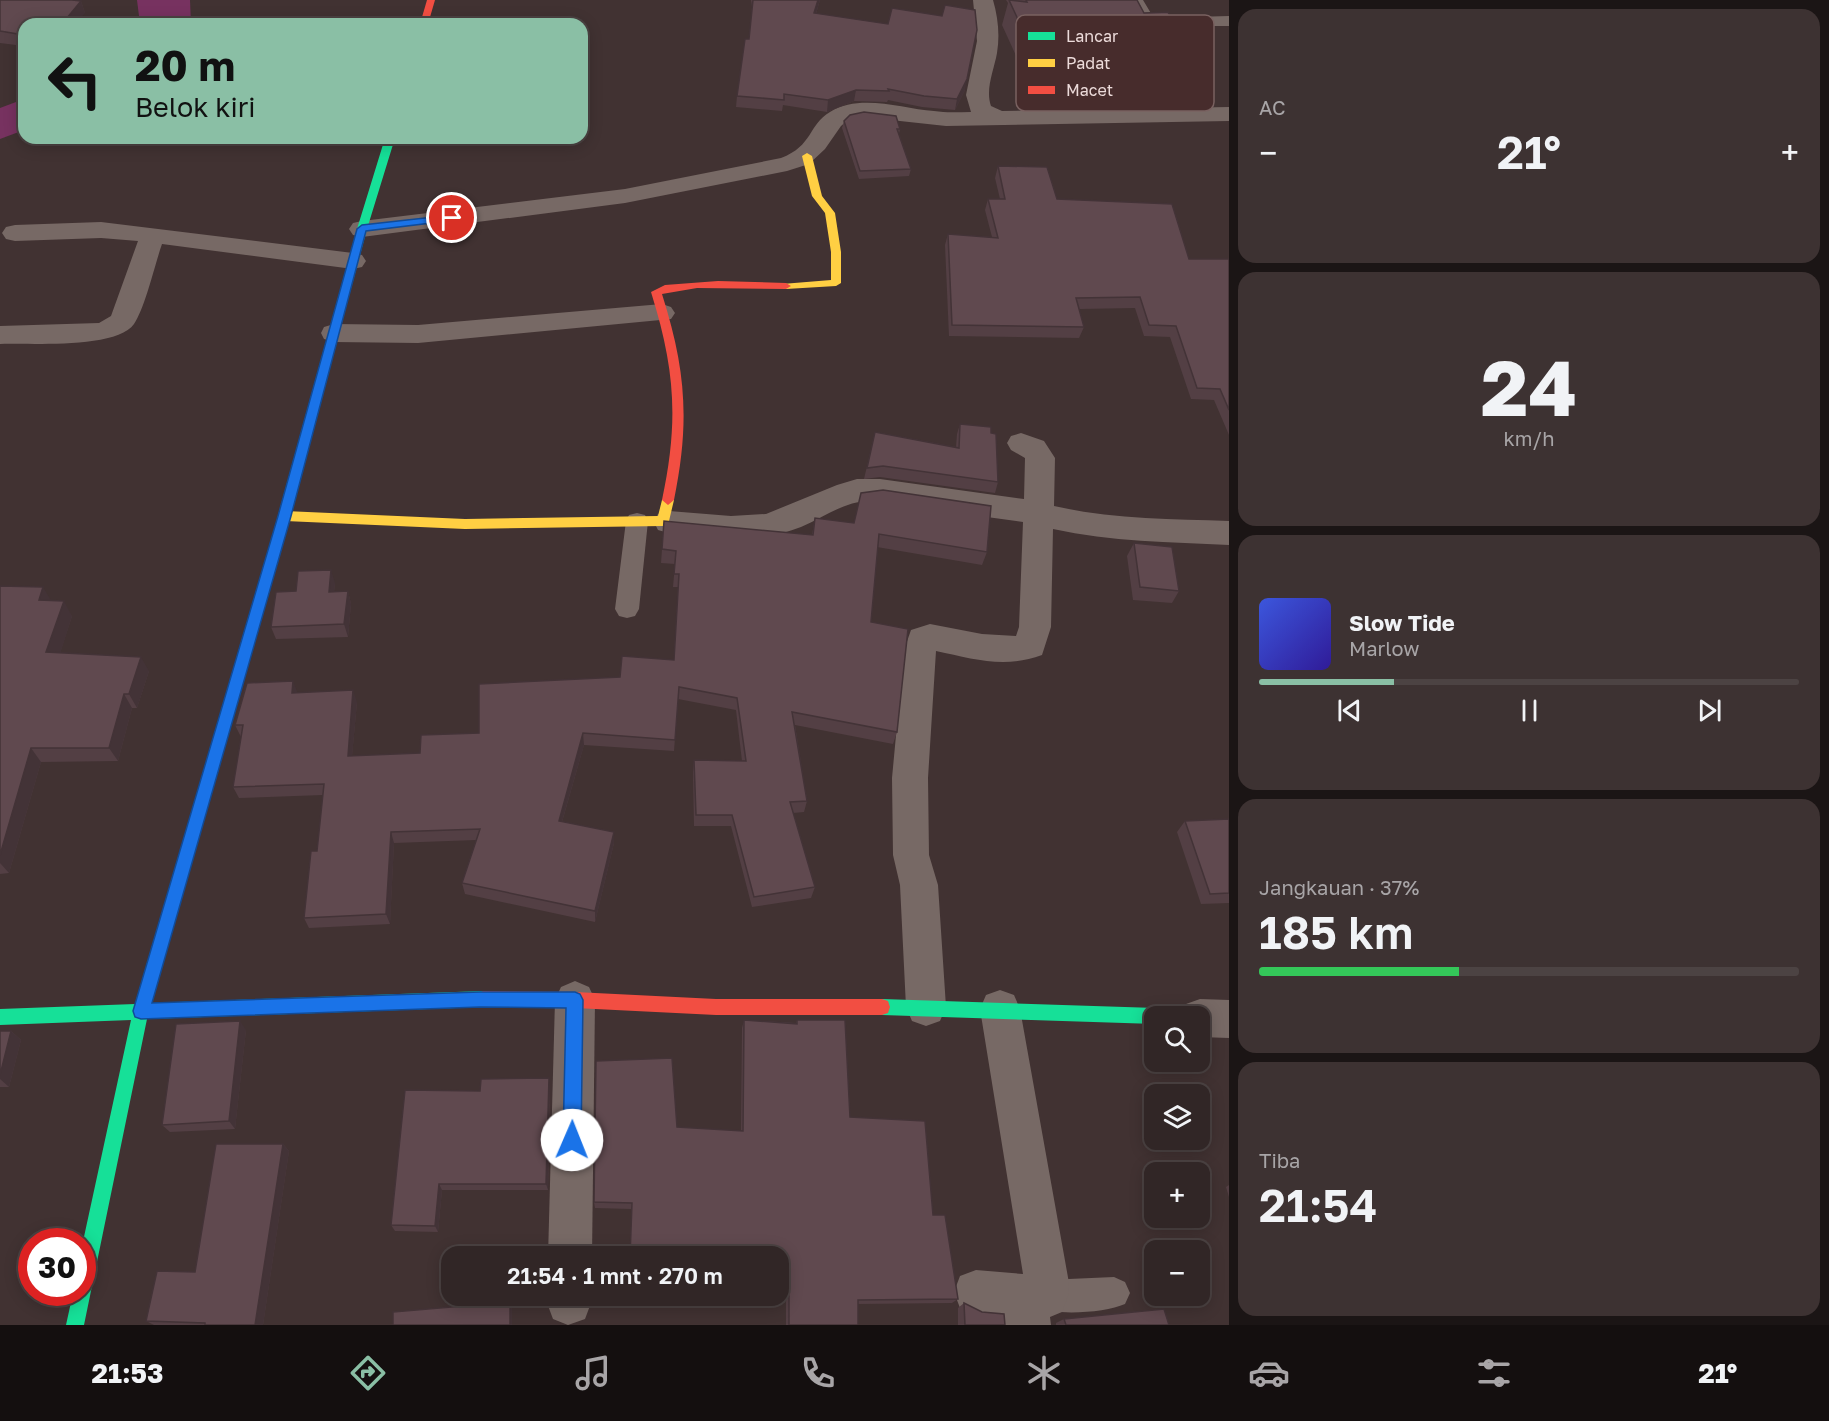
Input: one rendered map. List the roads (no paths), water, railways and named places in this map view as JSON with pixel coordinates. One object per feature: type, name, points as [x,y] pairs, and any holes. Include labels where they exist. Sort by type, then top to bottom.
[{"type":"street","points":[[426,18],[431,0]]},
{"type":"street","points":[[983,0],[988,20],[987,50],[978,90],[978,105],[981,110],[996,117]]},
{"type":"street","points":[[362,229],[625,196],[796,162],[818,146],[829,123],[836,117],[862,110],[946,119],[1229,114]]},
{"type":"street","points":[[95,1228],[141,1011],[285,516],[353,261],[388,144]]},
{"type":"street","points":[[650,521],[676,466],[678,403],[671,342],[657,292],[661,288],[693,284],[815,286],[836,283],[837,252],[830,213],[817,196],[807,156]]},
{"type":"street","points":[[15,233],[101,230],[353,261]]},
{"type":"street","points":[[0,335],[102,332],[118,326],[123,320],[152,236]]},
{"type":"street","points":[[334,333],[418,334],[662,313]]},
{"type":"street","points":[[927,1007],[919,885],[911,855],[910,778],[920,650],[923,639],[930,637],[1008,650],[1023,650],[1030,646],[1035,627],[1040,458],[1034,448],[1021,443]]},
{"type":"street","points":[[285,516],[465,524],[650,521],[687,525],[767,526],[794,517],[844,493],[859,490],[926,495],[1105,527],[1229,533]]},
{"type":"street","points":[[0,1017],[480,999],[575,1000],[716,1007],[927,1007],[1144,1015]]},
{"type":"street","points":[[570,1246],[575,1000]]},
{"type":"street","points":[[976,1292],[1033,1306],[1046,1273],[1000,1009]]},
{"type":"street","points":[[1210,1018],[1229,1019]]},
{"type":"street","points":[[75,1325],[79,1306]]},
{"type":"lane","points":[[1135,0],[1144,15]]},
{"type":"lane","points":[[1214,21],[1229,21]]},
{"type":"lane","points":[[627,609],[650,521]]},
{"type":"lane","points":[[1033,1306],[1114,1293]]}]
